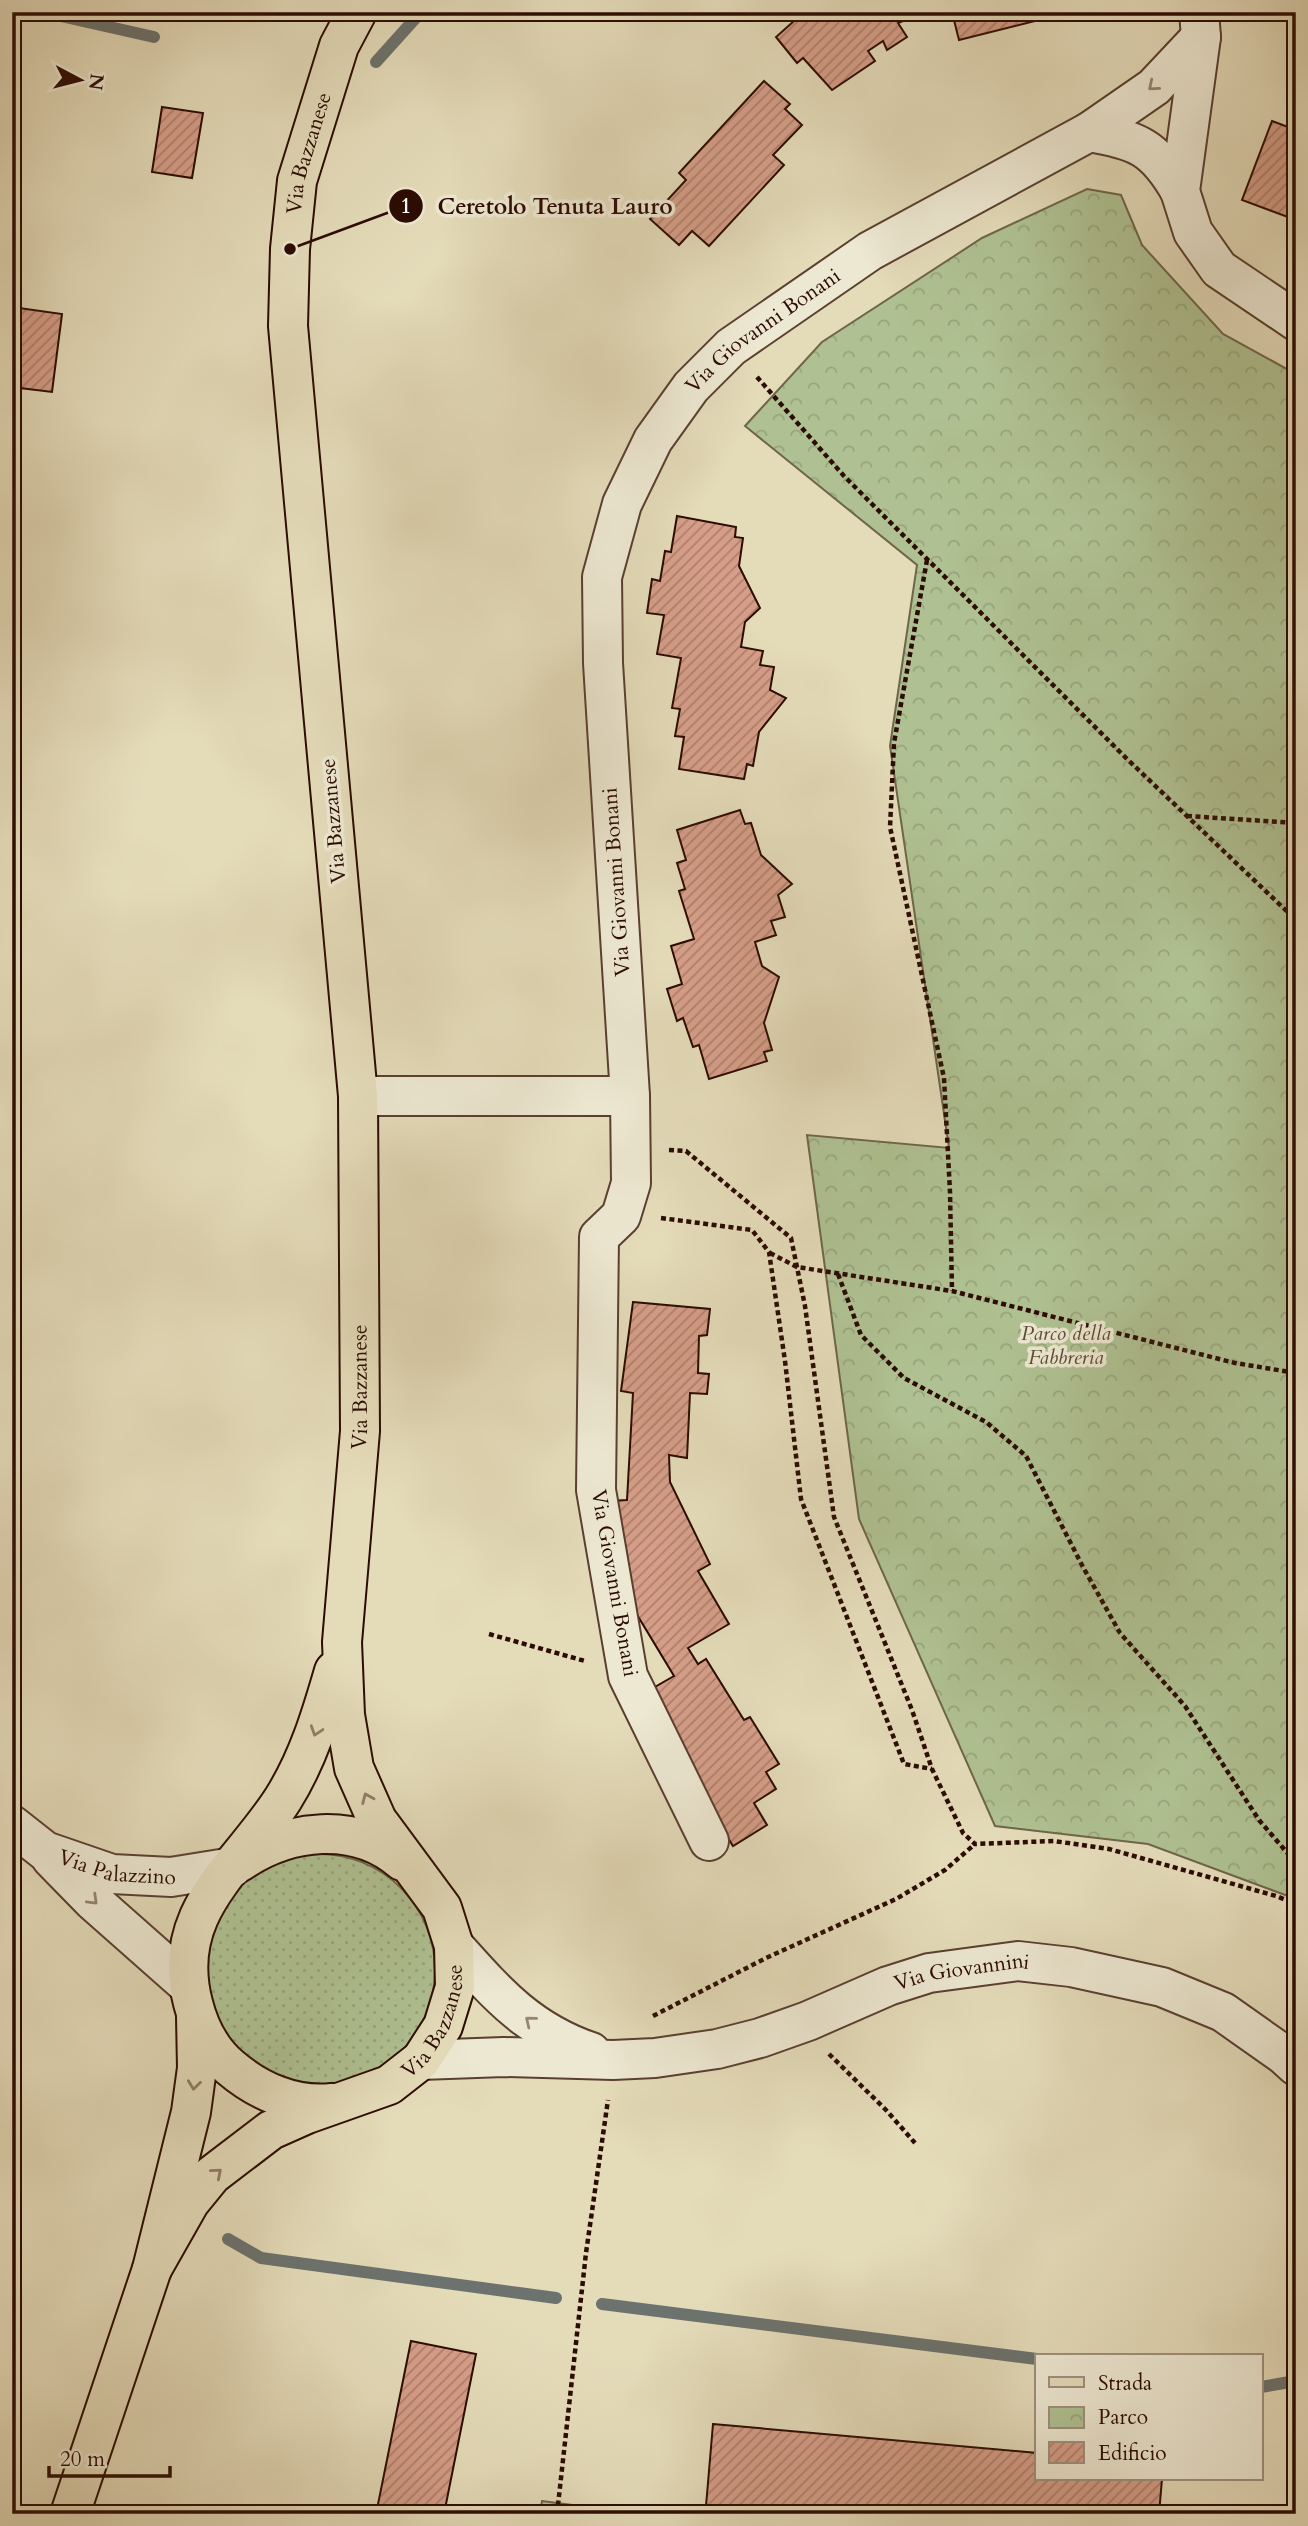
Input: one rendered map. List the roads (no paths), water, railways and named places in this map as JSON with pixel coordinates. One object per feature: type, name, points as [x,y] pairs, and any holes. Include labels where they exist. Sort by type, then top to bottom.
[{"type":"main road","name":"Via Bazzanese","points":[[152,2269],[190,2202],[212,2175],[271,2130],[307,2114],[389,2085],[421,2060],[443,2026],[455,1987],[454,1946],[442,1908],[377,1820],[354,1768],[345,1715],[342,1642],[360,1431],[358,1096],[288,326],[290,249],[297,181],[339,46],[357,12]]},
{"type":"main road","name":"Via Bazzanese","points":[[70,2514],[152,2269],[191,2112],[197,2068],[188,1952],[196,1920],[211,1891],[233,1867],[283,1799],[310,1750],[342,1642]]},
{"type":"main road","name":"Via Bazzanese","points":[[233,1867],[257,1850],[284,1839],[313,1834],[342,1835],[370,1842],[396,1856],[418,1874]]},
{"type":"main road","name":"Via Bazzanese","points":[[192,2001],[208,2041],[225,2063],[246,2081],[271,2094],[297,2101],[324,2104],[351,2100]]},
{"type":"street","name":"Via Giovanni Bonani","points":[[709,1841],[628,1676],[596,1490],[599,1237],[621,1216],[631,1184],[630,1096],[607,758],[602,577],[622,504],[653,440],[691,387],[732,347],[870,251],[1089,132],[1154,87],[1200,25]]},
{"type":"street","points":[[1180,191],[1200,25]]},
{"type":"street","points":[[1089,132],[1126,139],[1152,153],[1168,169],[1180,191],[1193,232],[1219,270],[1296,321]]},
{"type":"street","points":[[358,1096],[630,1096]]},
{"type":"street","name":"Via Palazzino","points":[[12,1825],[45,1851],[112,1874],[171,1877],[233,1867]]},
{"type":"street","points":[[45,1851],[192,2001]]},
{"type":"street","points":[[454,1946],[495,1991],[534,2026],[564,2043],[613,2060]]},
{"type":"street","name":"Via Giovannini","points":[[421,2060],[504,2057],[613,2060],[654,2058],[717,2049],[798,2025],[888,1986],[929,1973],[1018,1961],[1071,1967],[1163,1987],[1223,2012],[1284,2055],[1296,2067]]},
{"type":"waterway","points":[[43,12],[154,37]]},
{"type":"waterway","points":[[376,62],[421,12]]},
{"type":"waterway","points":[[228,2239],[261,2258],[556,2298]]},
{"type":"waterway","points":[[602,2304],[1035,2359]]},
{"type":"waterway","points":[[1262,2387],[1290,2382],[1296,2375]]},
{"type":"place","name":"Ceretolo Tenuta Lauro","points":[[290,249]]},
{"type":"park label","name":"Parco della Fabbreria","points":[[1066,1345]]}]
